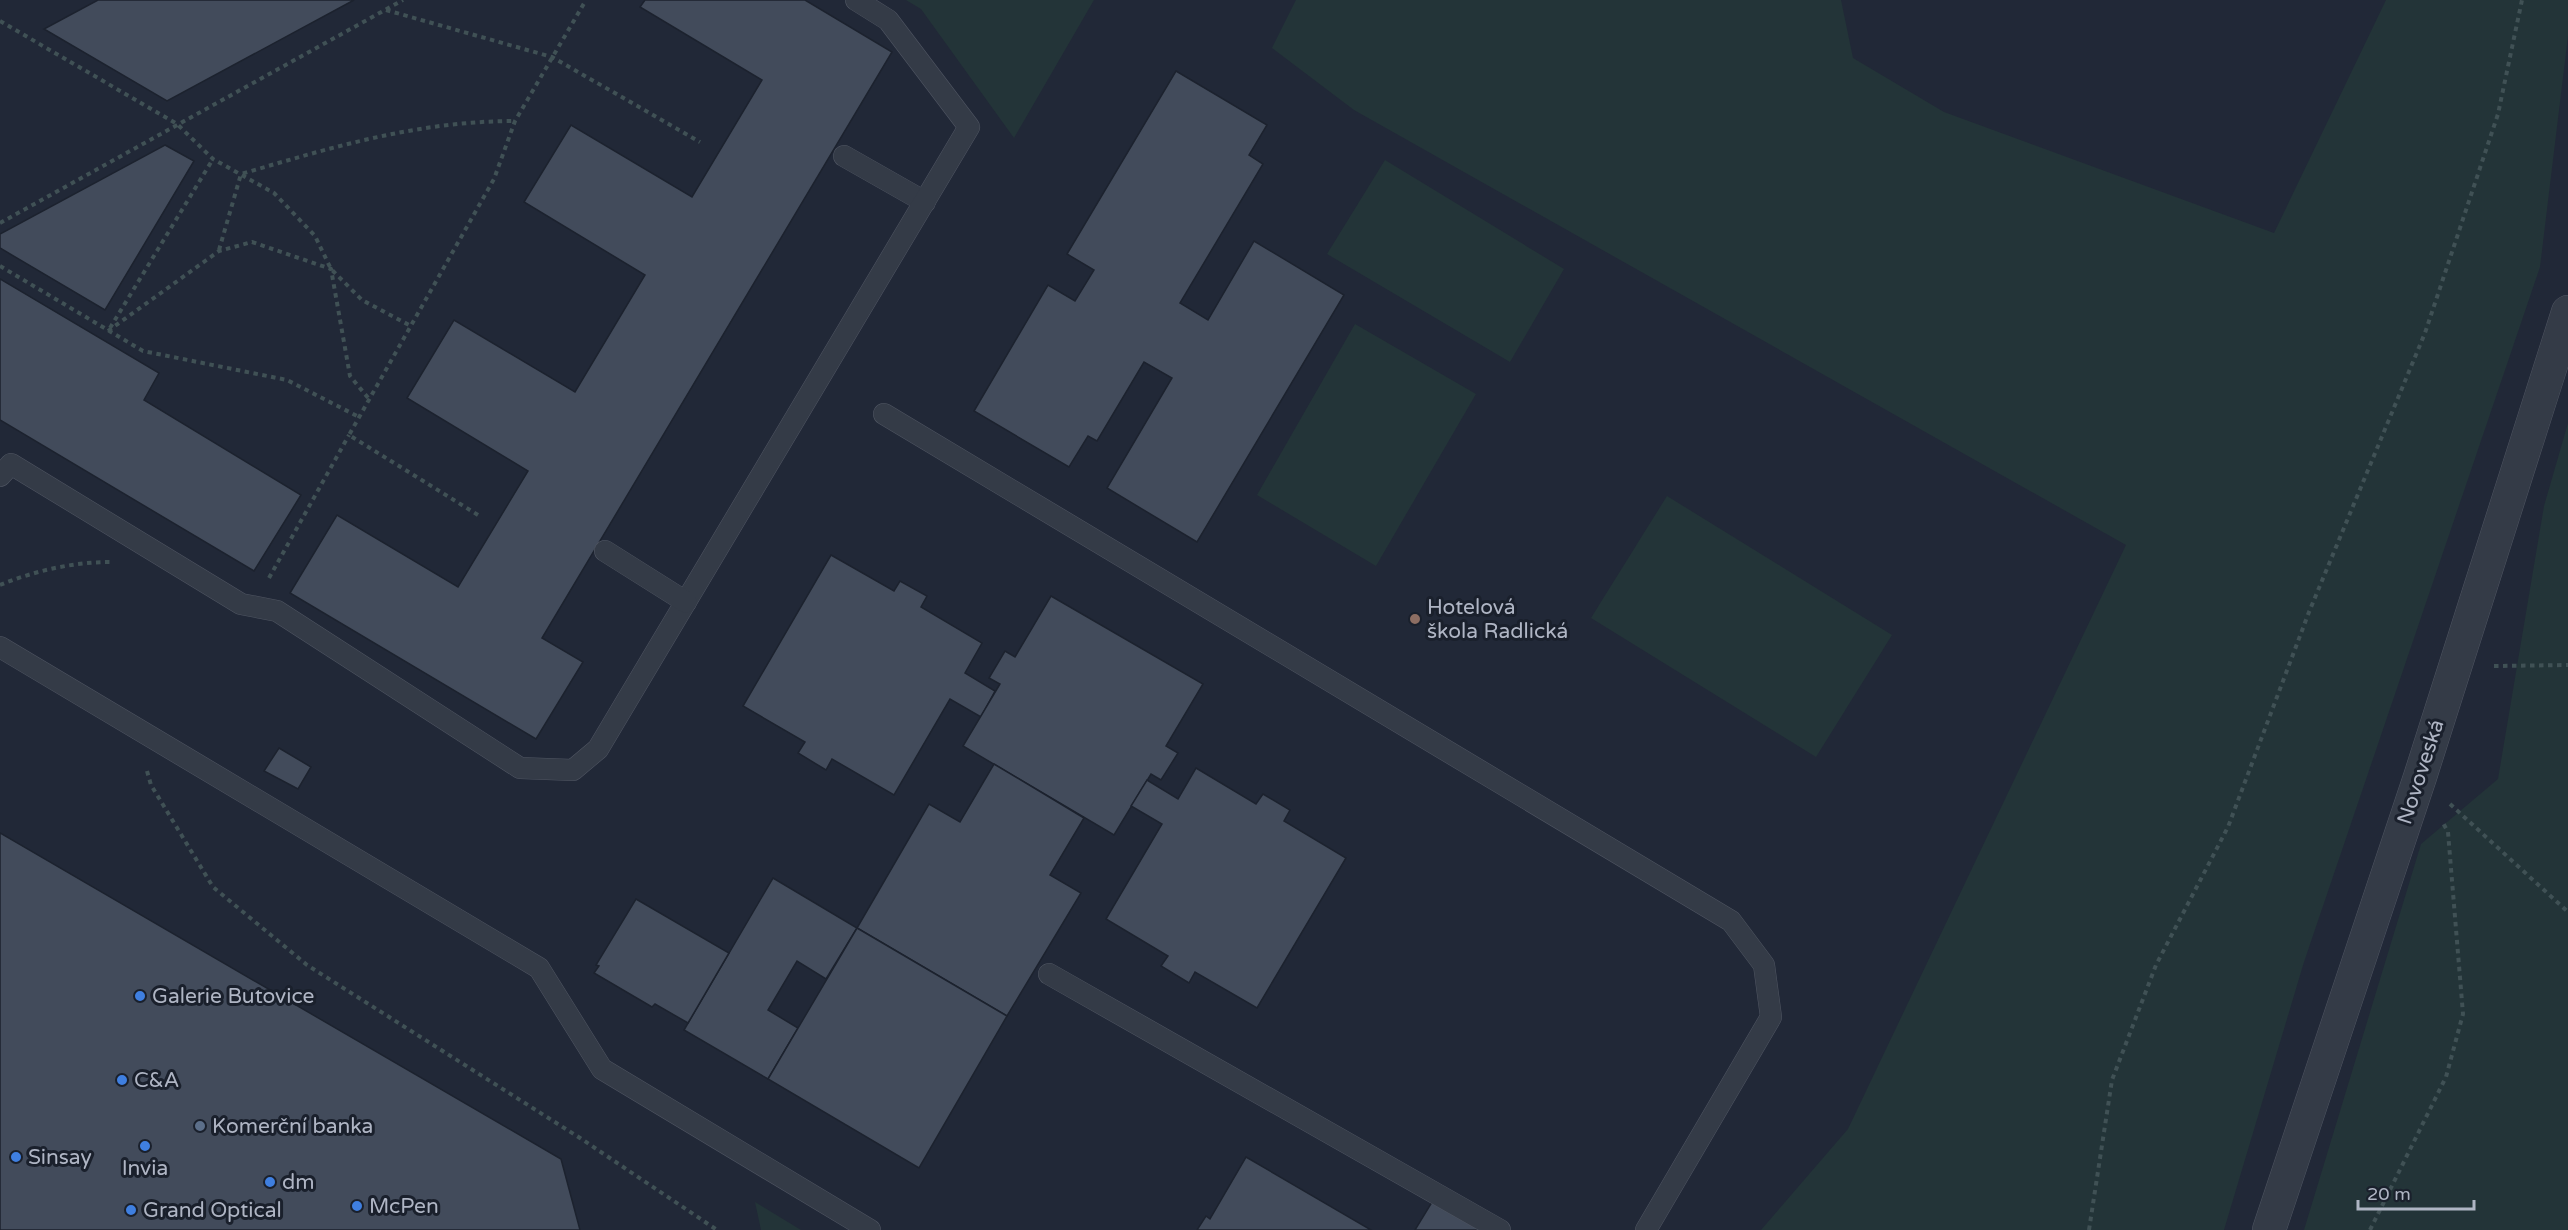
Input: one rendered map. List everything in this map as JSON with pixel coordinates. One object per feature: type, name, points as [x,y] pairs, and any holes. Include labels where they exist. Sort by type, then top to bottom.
[{"type":"street","name":"Novoveská","points":[[2269,1230],[2420,777],[2568,312]]},
{"type":"lane","points":[[0,476],[11,464],[241,604],[277,611],[520,768],[573,770],[598,749],[969,127],[888,20],[856,0]]},
{"type":"lane","points":[[844,156],[924,202]]},
{"type":"lane","points":[[884,414],[1731,921],[1764,965],[1771,1017],[1646,1230]]},
{"type":"lane","points":[[605,551],[686,602]]},
{"type":"lane","points":[[3,655],[135,727],[539,968],[602,1069],[870,1230]]},
{"type":"lane","points":[[1049,974],[1500,1230]]},
{"type":"path","points":[[0,223],[403,0]]},
{"type":"path","points":[[253,606],[494,179],[515,121],[586,0]]},
{"type":"path","points":[[2089,1230],[2112,1080],[2156,965],[2228,827],[2309,612],[2425,333],[2498,114],[2522,0]]},
{"type":"path","points":[[385,10],[552,57],[700,142]]},
{"type":"path","points":[[0,21],[177,124],[213,159],[274,192],[315,236],[331,269],[350,376],[369,399]]},
{"type":"path","points":[[241,174],[369,137],[472,121],[515,121]]},
{"type":"path","points":[[108,331],[213,159]]},
{"type":"path","points":[[219,251],[241,174]]},
{"type":"path","points":[[108,331],[219,251],[252,242],[331,269],[362,300],[411,326]]},
{"type":"path","points":[[0,266],[143,351],[287,380],[359,417]]},
{"type":"path","points":[[349,435],[478,515]]},
{"type":"path","points":[[0,585],[47,570],[94,562],[114,562]]},
{"type":"path","points":[[2455,667],[2568,665]]},
{"type":"path","points":[[135,727],[151,785],[213,887],[307,964],[580,1138],[717,1230]]},
{"type":"path","points":[[2420,777],[2568,912]]},
{"type":"path","points":[[2370,1230],[2446,1077],[2463,1014],[2448,832],[2420,777]]},
{"type":"shaded area","points":[[906,0],[1094,0],[1014,138],[921,9]]},
{"type":"shaded area","points":[[1296,0],[1841,0],[1853,58],[1944,112],[2274,233],[2386,0],[2568,0],[2568,36],[2540,267],[2304,962],[2224,1230],[1761,1230],[1848,1129],[2126,545],[1354,110],[1272,48]]},
{"type":"shaded area","points":[[1385,160],[1564,269],[1510,362],[1327,254]]},
{"type":"shaded area","points":[[1355,324],[1476,394],[1376,566],[1257,495]]},
{"type":"shaded area","points":[[2568,423],[2568,1230],[2304,1230],[2421,844],[2498,779],[2544,506]]},
{"type":"shaded area","points":[[1667,496],[1892,635],[1816,757],[1591,618]]},
{"type":"shaded area","points":[[755,1202],[801,1230],[761,1230]]},
{"type":"building","points":[[98,0],[354,0],[167,101],[44,29]]},
{"type":"building","points":[[645,0],[805,0],[892,52],[542,638],[583,662],[536,739],[290,593],[337,515],[458,587],[528,471],[407,398],[454,320],[575,392],[645,275],[524,202],[571,125],[692,197],[762,80],[640,7]]},
{"type":"building","points":[[1176,71],[1267,125],[1249,155],[1263,164],[1180,303],[1208,320],[1254,241],[1344,295],[1197,542],[1107,488],[1172,378],[1144,362],[1097,441],[1088,436],[1069,467],[974,411],[1048,285],[1075,301],[1094,270],[1067,254]]},
{"type":"building","points":[[165,145],[194,161],[105,310],[0,248],[0,234]]},
{"type":"building","points":[[0,279],[159,373],[144,400],[301,495],[254,571],[0,420]]},
{"type":"building","points":[[831,555],[894,591],[900,581],[927,596],[921,607],[982,643],[965,673],[995,691],[981,717],[950,699],[894,795],[832,759],[826,770],[798,753],[805,742],[743,706]]},
{"type":"building","points":[[1051,596],[1203,684],[1166,746],[1178,753],[1161,780],[1151,774],[1114,835],[963,746],[1000,684],[989,678],[1005,651],[1015,657]]},
{"type":"building","points":[[279,748],[311,767],[298,789],[264,771]]},
{"type":"building","points":[[994,764],[1084,818],[1050,875],[1081,893],[1007,1016],[857,928],[929,804],[960,822]]},
{"type":"building","points":[[1196,768],[1256,804],[1263,794],[1290,810],[1284,821],[1346,858],[1257,1008],[1195,972],[1189,983],[1161,966],[1168,956],[1106,919],[1162,824],[1131,806],[1147,780],[1178,799]]},
{"type":"building","name":"Galerie Butovice","points":[[0,833],[561,1159],[580,1230],[0,1230]]},
{"type":"building","points":[[773,878],[857,928],[826,979],[797,961],[768,1010],[798,1028],[768,1079],[684,1030]]},
{"type":"building","points":[[636,899],[729,953],[688,1023],[655,1004],[652,1007],[594,973],[599,966],[596,965]]},
{"type":"building","points":[[857,928],[1007,1016],[919,1168],[768,1079]]},
{"type":"building","points":[[1246,1157],[1371,1230],[1197,1230],[1206,1216],[1210,1219]]},
{"type":"building","points":[[1432,1202],[1481,1230],[1415,1230]]},
{"type":"place","name":"Hotelová škola Radlická","points":[[1415,619]]},
{"type":"place","name":"Galerie Butovice","points":[[140,996]]},
{"type":"place","name":"C&A","points":[[122,1080]]},
{"type":"place","name":"Komerční banka","points":[[200,1126]]},
{"type":"place","name":"Invia","points":[[145,1146]]},
{"type":"place","name":"Sinsay","points":[[16,1157]]},
{"type":"place","name":"dm","points":[[270,1182]]},
{"type":"place","name":"McPen","points":[[357,1206]]},
{"type":"place","name":"Grand Optical","points":[[131,1210]]}]
